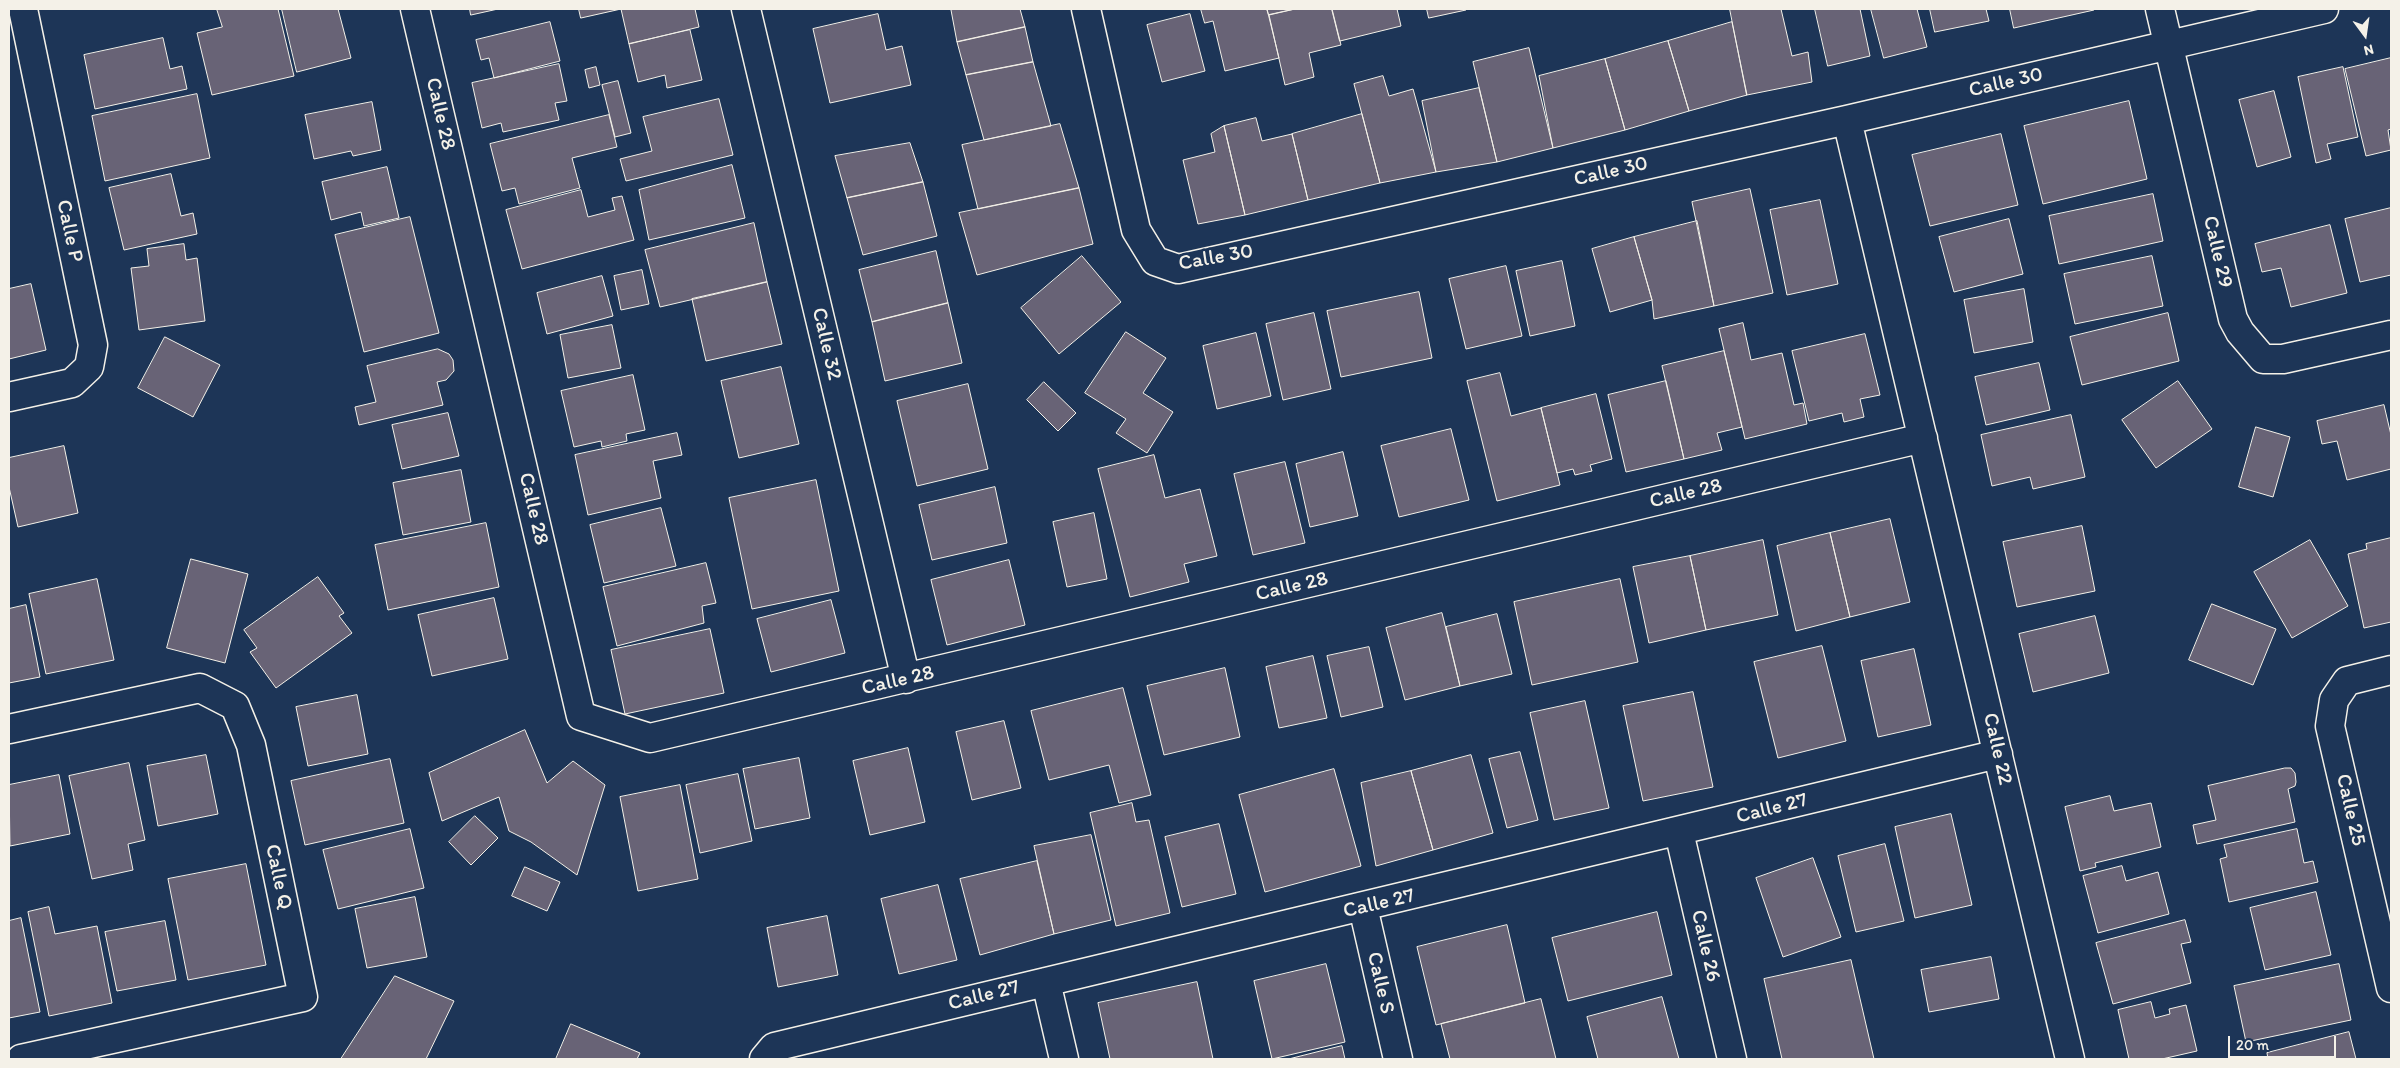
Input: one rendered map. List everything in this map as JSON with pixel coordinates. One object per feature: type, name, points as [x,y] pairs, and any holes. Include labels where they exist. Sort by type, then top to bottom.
[{"type":"street","points":[[9,12],[24,9]]},
{"type":"street","name":"Calle P","points":[[9,397],[72,383],[89,367],[93,345],[24,9]]},
{"type":"street","name":"Calle 28","points":[[415,9],[581,716],[650,738],[1923,438]]},
{"type":"street","name":"Calle 32","points":[[746,9],[906,679]]},
{"type":"street","name":"Calle 30","points":[[1086,9],[1136,230],[1155,261],[1178,268],[1847,120],[2324,9]]},
{"type":"street","name":"Calle 29","points":[[2160,9],[2233,319],[2240,332],[2263,359],[2283,360],[2391,335]]},
{"type":"street","name":"Calle 22","points":[[1847,120],[2070,1059]]},
{"type":"street","name":"Calle 25","points":[[2391,670],[2346,680],[2334,700],[2330,726],[2391,988]]},
{"type":"street","name":"Calle Q","points":[[9,729],[200,688],[235,706],[251,745],[303,997],[21,1059]]},
{"type":"street","name":"Calle 27","points":[[764,1059],[774,1047],[1679,832],[1998,754]]},
{"type":"street","name":"Calle 26","points":[[1679,832],[1732,1059]]},
{"type":"street","name":"Calle S","points":[[1363,907],[1398,1059]]},
{"type":"street","points":[[1046,982],[1064,1059]]},
{"type":"building","points":[[217,9],[278,9],[294,76],[212,95],[197,33],[222,27]]},
{"type":"building","points":[[282,9],[338,9],[351,58],[297,72]]},
{"type":"building","points":[[470,9],[498,9],[471,15]]},
{"type":"building","points":[[579,9],[621,9],[581,18]]},
{"type":"building","points":[[621,9],[695,9],[699,27],[629,44]]},
{"type":"building","points":[[1020,9],[1025,27],[957,42],[951,10]]},
{"type":"building","points":[[1201,9],[1267,9],[1279,58],[1225,71],[1213,21],[1205,23]]},
{"type":"building","points":[[1267,9],[1295,9],[1269,15]]},
{"type":"building","points":[[1295,9],[1332,9],[1341,45],[1309,53],[1314,77],[1285,85],[1269,15]]},
{"type":"building","points":[[1332,9],[1397,9],[1401,26],[1340,41]]},
{"type":"building","points":[[1427,9],[1465,9],[1466,10],[1429,18]]},
{"type":"building","points":[[1730,9],[1781,9],[1792,56],[1808,52],[1812,82],[1747,95]]},
{"type":"building","points":[[1815,9],[1860,9],[1870,56],[1828,66]]},
{"type":"building","points":[[1871,9],[1917,9],[1927,47],[1884,58]]},
{"type":"building","points":[[1930,9],[1986,9],[1989,21],[1935,32]]},
{"type":"building","points":[[2010,9],[2094,9],[2094,10],[2014,28]]},
{"type":"building","points":[[878,14],[886,50],[902,46],[911,85],[830,103],[813,29]]},
{"type":"building","points":[[1190,14],[1205,71],[1162,82],[1147,25]]},
{"type":"building","points":[[550,22],[560,61],[494,78],[489,58],[481,60],[476,40]]},
{"type":"building","points":[[1732,22],[1747,95],[1689,111],[1668,41]]},
{"type":"building","points":[[1025,27],[1033,62],[966,75],[957,42]]},
{"type":"building","points":[[690,30],[702,80],[667,88],[665,75],[638,82],[629,44]]},
{"type":"building","points":[[163,38],[170,69],[182,66],[187,89],[95,109],[84,55]]},
{"type":"building","points":[[1668,41],[1689,111],[1625,130],[1605,59]]},
{"type":"building","points":[[1529,48],[1553,148],[1497,162],[1473,62]]},
{"type":"building","points":[[2391,58],[2391,129],[2388,130],[2391,150],[2366,156],[2345,69]]},
{"type":"building","points":[[1605,59],[1625,130],[1553,148],[1539,76]]},
{"type":"building","points":[[1033,62],[1051,126],[984,140],[966,75]]},
{"type":"building","points":[[559,64],[567,101],[555,103],[559,120],[503,132],[501,123],[482,128],[472,83]]},
{"type":"building","points":[[596,67],[600,85],[589,88],[585,70]]},
{"type":"building","points":[[2343,67],[2358,137],[2327,144],[2331,159],[2316,163],[2298,77]]},
{"type":"building","points":[[1383,76],[1389,96],[1413,89],[1436,172],[1380,183],[1354,84]]},
{"type":"building","points":[[618,81],[631,133],[615,137],[602,85]]},
{"type":"building","points":[[1479,88],[1497,162],[1436,172],[1422,101]]},
{"type":"building","points":[[2274,91],[2291,157],[2257,167],[2239,100]]},
{"type":"building","points":[[197,94],[210,158],[105,181],[92,116]]},
{"type":"building","points":[[719,99],[733,155],[626,181],[620,159],[652,151],[643,117]]},
{"type":"building","points":[[2129,101],[2147,179],[2043,204],[2024,126]]},
{"type":"building","points":[[372,102],[381,150],[353,156],[351,151],[314,159],[305,115]]},
{"type":"building","points":[[1362,114],[1380,183],[1308,200],[1292,134]]},
{"type":"building","points":[[609,115],[617,147],[572,158],[580,188],[519,204],[515,188],[502,191],[490,144]]},
{"type":"building","points":[[1256,118],[1262,141],[1292,134],[1308,200],[1245,215],[1224,126]]},
{"type":"building","points":[[1060,124],[1079,188],[978,209],[962,145]]},
{"type":"building","points":[[1224,126],[1245,215],[1198,224],[1183,160],[1215,152],[1211,134]]},
{"type":"building","points":[[2001,134],[2018,205],[1930,226],[1912,155]]},
{"type":"building","points":[[910,143],[923,182],[847,198],[835,156]]},
{"type":"building","points":[[732,165],[745,218],[649,240],[639,190]]},
{"type":"building","points":[[387,167],[399,218],[364,226],[361,212],[331,220],[322,182]]},
{"type":"building","points":[[171,174],[181,216],[193,213],[197,234],[124,250],[109,188]]},
{"type":"building","points":[[923,182],[937,236],[863,255],[847,198]]},
{"type":"building","points":[[1079,188],[1093,244],[977,275],[959,213]]},
{"type":"building","points":[[1750,189],[1773,293],[1714,306],[1692,202]]},
{"type":"building","points":[[581,190],[588,217],[615,210],[612,198],[622,196],[634,240],[522,269],[506,210]]},
{"type":"building","points":[[2153,194],[2163,241],[2059,264],[2049,216]]},
{"type":"building","points":[[1820,200],[1838,284],[1787,295],[1770,210]]},
{"type":"building","points":[[2391,208],[2391,275],[2360,282],[2345,219]]},
{"type":"building","points":[[410,217],[439,333],[364,352],[335,235]]},
{"type":"building","points":[[2009,219],[2023,274],[1954,292],[1939,237]]},
{"type":"building","points":[[1697,221],[1714,306],[1654,319],[1652,300],[1634,237]]},
{"type":"building","points":[[754,223],[767,282],[660,307],[645,250]]},
{"type":"building","points":[[2330,225],[2347,293],[2291,307],[2281,268],[2262,272],[2255,244]]},
{"type":"building","points":[[1634,237],[1652,300],[1610,312],[1592,249]]},
{"type":"building","points":[[184,244],[186,260],[197,258],[205,321],[139,330],[131,268],[149,266],[147,249]]},
{"type":"building","points":[[936,251],[948,303],[872,322],[859,270]]},
{"type":"building","points":[[1082,256],[1121,302],[1059,354],[1021,308]]},
{"type":"building","points":[[2152,256],[2163,306],[2075,324],[2064,274]]},
{"type":"building","points":[[1562,261],[1575,326],[1530,336],[1516,271]]},
{"type":"building","points":[[1506,266],[1522,336],[1466,349],[1449,279]]},
{"type":"building","points":[[642,270],[649,304],[621,310],[614,276]]},
{"type":"building","points":[[602,276],[613,316],[547,334],[537,293]]},
{"type":"building","points":[[767,282],[782,344],[706,361],[692,299]]},
{"type":"building","points":[[31,284],[46,350],[9,359],[9,289]]},
{"type":"building","points":[[2024,289],[2033,342],[1974,353],[1964,300]]},
{"type":"building","points":[[1419,292],[1432,358],[1341,377],[1327,311]]},
{"type":"building","points":[[948,303],[962,363],[885,381],[872,322]]},
{"type":"building","points":[[1314,313],[1331,389],[1283,400],[1266,324]]},
{"type":"building","points":[[2168,313],[2179,361],[2082,385],[2070,337]]},
{"type":"building","points":[[1743,323],[1751,360],[1782,353],[1794,405],[1803,403],[1807,424],[1745,439],[1719,329]]},
{"type":"building","points":[[612,325],[621,368],[568,378],[560,335]]},
{"type":"building","points":[[1126,332],[1166,358],[1143,393],[1173,412],[1147,453],[1116,433],[1126,419],[1085,393]]},
{"type":"building","points":[[1256,333],[1271,396],[1217,409],[1203,346]]},
{"type":"building","points":[[1865,334],[1880,395],[1860,399],[1864,417],[1844,422],[1842,413],[1809,421],[1792,351]]},
{"type":"building","points":[[165,337],[220,365],[193,417],[138,388]]},
{"type":"building","points":[[438,349],[449,354],[453,360],[454,371],[446,380],[437,382],[443,405],[359,425],[355,407],[376,402],[367,366]]},
{"type":"building","points":[[1724,351],[1742,427],[1717,433],[1722,450],[1684,459],[1662,366]]},
{"type":"building","points":[[2039,363],[2050,410],[1986,425],[1975,377]]},
{"type":"building","points":[[781,367],[799,444],[739,458],[721,381]]},
{"type":"building","points":[[1500,373],[1511,416],[1541,408],[1560,485],[1497,501],[1467,381]]},
{"type":"building","points":[[633,375],[645,430],[626,434],[627,441],[602,447],[601,441],[574,447],[561,391]]},
{"type":"building","points":[[1666,381],[1684,459],[1626,472],[1608,395]]},
{"type":"building","points":[[2178,381],[2212,429],[2156,468],[2122,420]]},
{"type":"building","points":[[1044,382],[1076,413],[1058,431],[1027,400]]},
{"type":"building","points":[[968,384],[988,469],[917,486],[897,401]]},
{"type":"building","points":[[1596,394],[1612,459],[1590,465],[1592,471],[1575,475],[1573,469],[1557,473],[1541,408]]},
{"type":"building","points":[[2384,405],[2391,435],[2391,469],[2347,480],[2337,441],[2322,444],[2317,421]]},
{"type":"building","points":[[448,413],[459,456],[402,469],[392,425]]},
{"type":"building","points":[[2071,415],[2085,477],[2033,489],[2030,477],[1992,486],[1981,435]]},
{"type":"building","points":[[2256,427],[2290,437],[2273,497],[2239,487]]},
{"type":"building","points":[[1451,429],[1469,500],[1399,517],[1381,446]]},
{"type":"building","points":[[677,433],[682,455],[653,461],[661,498],[588,515],[575,455]]},
{"type":"building","points":[[64,446],[78,513],[18,527],[9,487],[9,458]]},
{"type":"building","points":[[1343,452],[1358,516],[1310,527],[1296,464]]},
{"type":"building","points":[[1154,455],[1165,498],[1200,489],[1217,556],[1184,564],[1189,582],[1130,597],[1098,469]]},
{"type":"building","points":[[1285,462],[1305,543],[1253,555],[1234,474]]},
{"type":"building","points":[[461,470],[471,522],[403,535],[393,483]]},
{"type":"building","points":[[816,480],[839,591],[752,609],[729,498]]},
{"type":"building","points":[[995,487],[1007,543],[932,560],[919,505]]},
{"type":"building","points":[[661,508],[676,566],[604,583],[590,525]]},
{"type":"building","points":[[1094,513],[1107,579],[1067,587],[1053,522]]},
{"type":"building","points":[[1890,519],[1910,602],[1850,617],[1830,533]]},
{"type":"building","points":[[486,523],[499,587],[388,610],[375,545]]},
{"type":"building","points":[[2082,526],[2095,591],[2017,607],[2003,542]]},
{"type":"building","points":[[1830,533],[1850,617],[1796,631],[1777,546]]},
{"type":"building","points":[[2391,538],[2391,622],[2364,628],[2348,554],[2367,549],[2366,544]]},
{"type":"building","points":[[1763,540],[1778,615],[1706,630],[1690,556]]},
{"type":"building","points":[[2310,540],[2348,606],[2292,638],[2254,572]]},
{"type":"building","points":[[1690,556],[1706,630],[1649,643],[1633,567]]},
{"type":"building","points":[[191,559],[248,574],[225,663],[167,648]]},
{"type":"building","points":[[1009,560],[1025,625],[947,645],[931,580]]},
{"type":"building","points":[[706,563],[716,603],[702,606],[704,623],[617,646],[603,587]]},
{"type":"building","points":[[318,577],[344,613],[339,616],[352,633],[276,688],[250,652],[257,648],[244,630]]},
{"type":"building","points":[[97,579],[114,660],[46,674],[29,594]]},
{"type":"building","points":[[1620,579],[1638,662],[1532,685],[1514,602]]},
{"type":"building","points":[[494,598],[508,659],[432,676],[418,615]]},
{"type":"building","points":[[831,600],[845,653],[771,672],[757,619]]},
{"type":"building","points":[[2212,604],[2276,629],[2253,685],[2189,660]]},
{"type":"building","points":[[26,605],[40,677],[9,683],[9,609]]},
{"type":"building","points":[[1442,613],[1460,686],[1405,700],[1386,628]]},
{"type":"building","points":[[1497,614],[1512,674],[1460,686],[1446,627]]},
{"type":"building","points":[[2095,616],[2109,673],[2033,692],[2019,634]]},
{"type":"building","points":[[710,629],[724,693],[625,714],[611,650]]},
{"type":"building","points":[[1822,646],[1846,741],[1778,758],[1754,662]]},
{"type":"building","points":[[1369,647],[1383,707],[1341,717],[1327,656]]},
{"type":"building","points":[[1914,649],[1931,725],[1878,737],[1861,661]]},
{"type":"building","points":[[1313,656],[1327,718],[1279,728],[1266,667]]},
{"type":"building","points":[[1225,668],[1240,737],[1164,755],[1147,686]]},
{"type":"building","points":[[1123,688],[1151,795],[1119,803],[1109,765],[1049,780],[1031,711]]},
{"type":"building","points":[[1693,692],[1713,787],[1643,801],[1623,706]]},
{"type":"building","points":[[357,695],[368,754],[308,766],[296,707]]},
{"type":"building","points":[[1585,701],[1609,808],[1554,820],[1530,713]]},
{"type":"building","points":[[1004,721],[1021,788],[972,800],[956,732]]},
{"type":"building","points":[[525,730],[547,783],[573,761],[605,785],[577,875],[531,842],[509,831],[499,797],[442,821],[429,773]]},
{"type":"building","points":[[908,748],[925,822],[870,835],[853,761]]},
{"type":"building","points":[[1520,752],[1538,820],[1507,828],[1489,759]]},
{"type":"building","points":[[206,755],[218,814],[158,826],[147,766]]},
{"type":"building","points":[[1471,755],[1493,833],[1433,850],[1411,771]]},
{"type":"building","points":[[799,758],[810,818],[755,829],[743,769]]},
{"type":"building","points":[[390,759],[404,823],[305,845],[291,781]]},
{"type":"building","points":[[129,763],[145,840],[128,844],[133,870],[92,879],[69,776]]},
{"type":"building","points":[[2291,768],[2295,773],[2295,786],[2288,789],[2295,822],[2197,844],[2193,825],[2216,820],[2208,786]]},
{"type":"building","points":[[1334,769],[1361,866],[1265,892],[1239,795]]},
{"type":"building","points":[[1411,771],[1433,850],[1376,866],[1361,783]]},
{"type":"building","points":[[738,774],[752,841],[700,853],[686,785]]},
{"type":"building","points":[[59,775],[70,834],[10,846],[9,785]]},
{"type":"building","points":[[680,785],[698,879],[638,891],[620,797]]},
{"type":"building","points":[[2110,796],[2114,811],[2151,803],[2161,847],[2095,863],[2096,867],[2080,871],[2065,807]]},
{"type":"building","points":[[1132,803],[1136,822],[1149,820],[1170,913],[1116,926],[1090,813]]},
{"type":"building","points":[[1951,814],[1972,905],[1915,918],[1895,827]]},
{"type":"building","points":[[475,816],[498,838],[471,865],[449,842]]},
{"type":"building","points":[[1219,824],[1236,894],[1182,907],[1165,837]]},
{"type":"building","points":[[410,829],[424,888],[338,909],[323,850]]},
{"type":"building","points":[[2297,829],[2304,863],[2313,861],[2318,882],[2229,902],[2220,859],[2227,857],[2224,845]]},
{"type":"building","points":[[1091,835],[1111,920],[1054,934],[1034,846]]},
{"type":"building","points":[[1885,844],[1904,921],[1856,932],[1838,856]]},
{"type":"building","points":[[1813,858],[1841,937],[1783,957],[1756,878]]},
{"type":"building","points":[[1037,861],[1054,934],[980,955],[960,879]]},
{"type":"building","points":[[246,864],[266,965],[188,980],[168,879]]},
{"type":"building","points":[[2122,866],[2126,881],[2158,872],[2169,914],[2098,933],[2083,876]]},
{"type":"building","points":[[525,867],[560,882],[547,911],[512,896]]},
{"type":"building","points":[[938,885],[957,960],[899,974],[881,899]]},
{"type":"building","points":[[2316,892],[2331,955],[2265,970],[2250,908]]},
{"type":"building","points":[[415,897],[427,957],[367,968],[355,909]]},
{"type":"building","points":[[49,907],[55,934],[97,926],[112,1003],[49,1016],[28,912]]},
{"type":"building","points":[[1657,912],[1672,975],[1568,1001],[1552,938]]},
{"type":"building","points":[[827,916],[838,975],[778,987],[767,928]]},
{"type":"building","points":[[21,918],[40,1012],[9,1018],[9,921]]},
{"type":"building","points":[[2185,920],[2191,942],[2181,944],[2191,983],[2113,1004],[2096,943]]},
{"type":"building","points":[[165,921],[176,980],[117,991],[105,932]]},
{"type":"building","points":[[1507,925],[1525,1003],[1436,1025],[1417,947]]},
{"type":"building","points":[[1991,957],[1999,999],[1929,1012],[1921,970]]},
{"type":"building","points":[[1851,960],[1874,1059],[1782,1059],[1764,979]]},
{"type":"building","points":[[1326,964],[1345,1042],[1272,1059],[1254,981]]},
{"type":"building","points":[[2339,964],[2351,1020],[2246,1042],[2234,986]]},
{"type":"building","points":[[395,976],[454,1001],[426,1059],[341,1059]]},
{"type":"building","points":[[1197,982],[1213,1059],[1110,1059],[1098,1003]]},
{"type":"building","points":[[1662,997],[1679,1059],[1598,1059],[1587,1017]]},
{"type":"building","points":[[1541,999],[1556,1059],[1450,1059],[1441,1024]]},
{"type":"building","points":[[2151,1002],[2155,1018],[2170,1014],[2169,1009],[2186,1005],[2197,1051],[2162,1059],[2129,1059],[2118,1010]]},
{"type":"building","points":[[571,1024],[640,1053],[637,1059],[556,1059]]},
{"type":"building","points":[[2349,1032],[2356,1059],[2268,1059],[2267,1053]]},
{"type":"building","points":[[1342,1046],[1345,1059],[1289,1059]]}]
